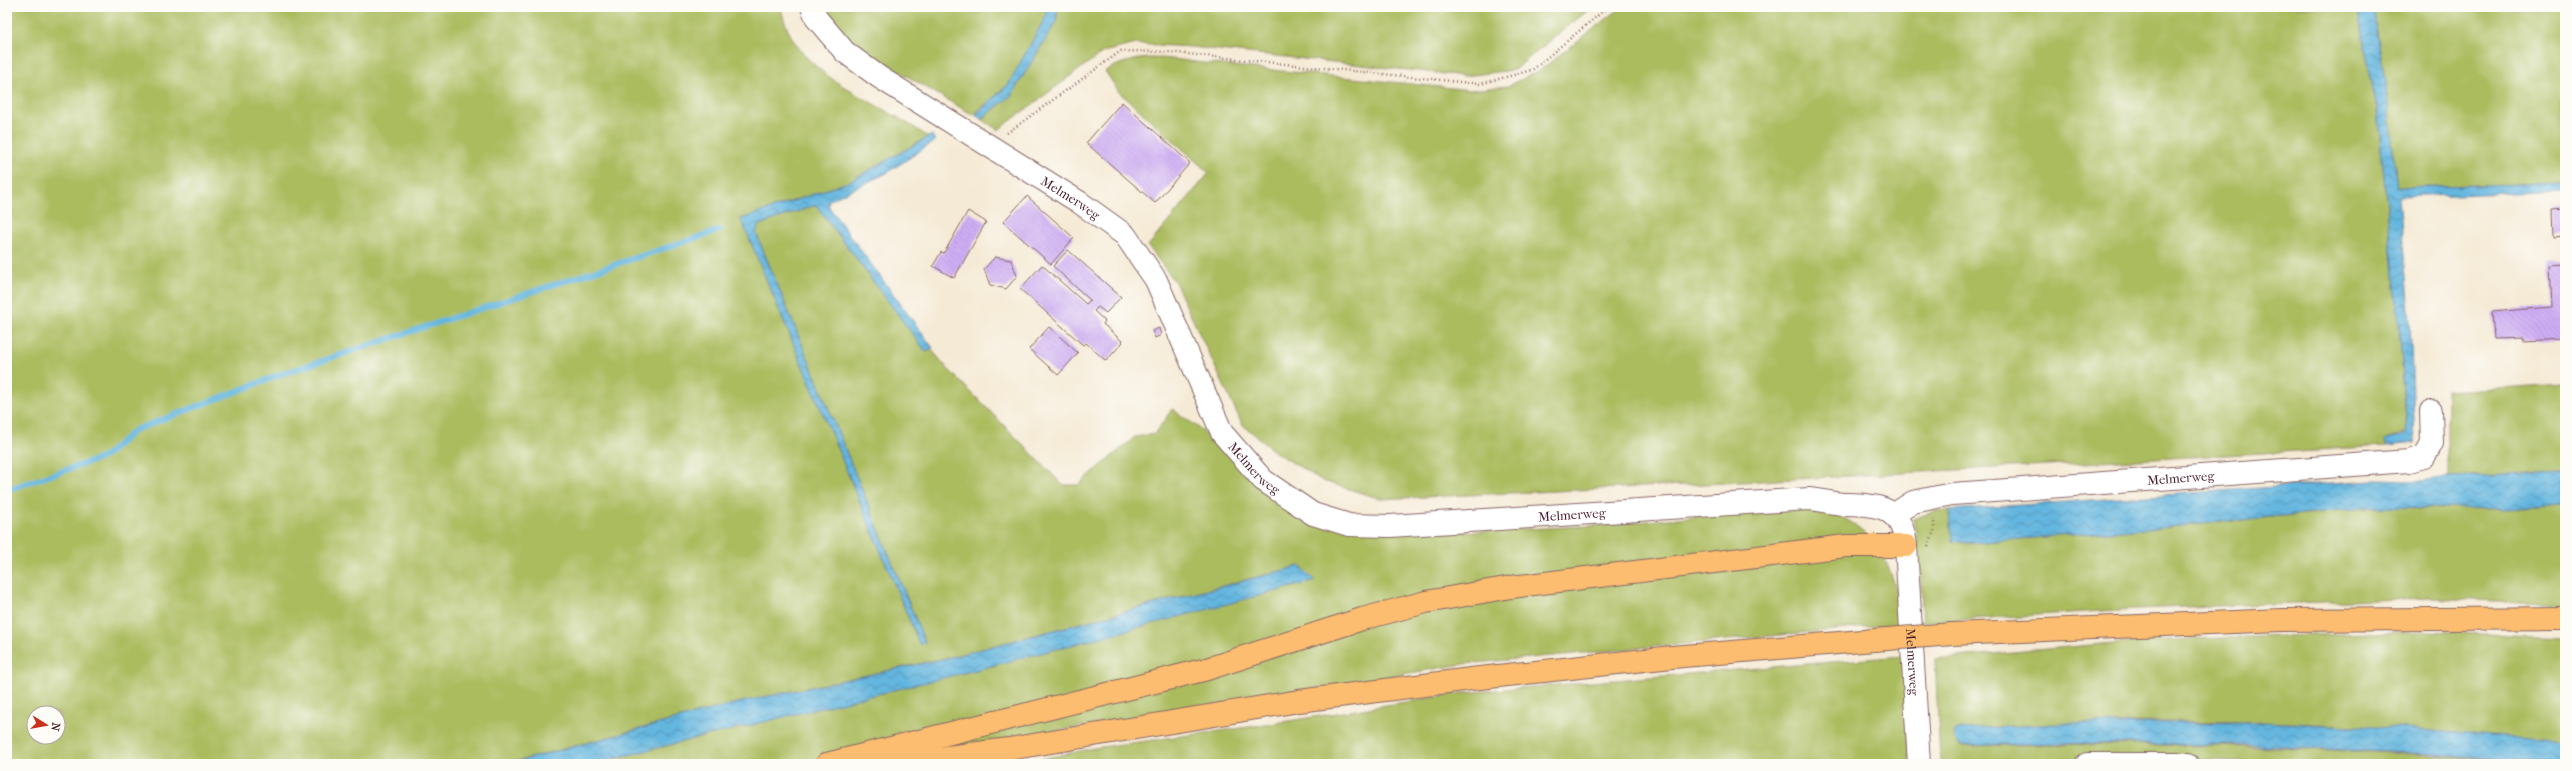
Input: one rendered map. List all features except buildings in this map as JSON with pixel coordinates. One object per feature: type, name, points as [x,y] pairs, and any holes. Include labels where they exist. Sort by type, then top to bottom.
[{"type":"highway","points":[[827,764],[1207,669],[1362,619],[1459,595],[1511,587],[1846,546],[1906,546]]},
{"type":"highway","points":[[894,764],[1009,750],[1299,701],[1463,680],[1672,656],[1952,634],[2274,620],[2565,618]]},
{"type":"highway","points":[[958,764],[1009,750]]},
{"type":"street","name":"Melmerweg","points":[[812,7],[817,19],[845,52],[879,77],[1079,202],[1125,235],[1156,280],[1222,433],[1263,480],[1313,514],[1349,525],[1390,526],[1792,498],[1841,504],[1876,505],[1893,515],[1904,533],[1906,546],[1919,764]]},
{"type":"street","name":"Melmerweg","points":[[1893,515],[1914,502],[1952,494],[2376,466],[2409,461],[2424,457],[2432,443],[2431,411]]},
{"type":"street","points":[[2087,764],[2188,764]]},
{"type":"path","points":[[989,146],[1121,51],[1168,52],[1480,84],[1532,70],[1608,7]]},
{"type":"green space","points":[[7,7],[781,7],[789,31],[802,52],[820,69],[840,84],[908,123],[928,137],[848,182],[741,219],[920,645],[925,642],[756,233],[758,225],[816,205],[926,352],[931,349],[947,368],[1063,485],[1078,485],[1135,437],[1155,434],[1172,409],[1209,435],[1291,510],[1463,532],[1608,525],[1798,506],[1822,510],[1843,518],[1860,529],[1874,543],[1885,560],[1893,579],[1901,624],[1464,664],[879,760],[831,764],[592,764],[1315,581],[1299,566],[947,658],[737,703],[508,764],[7,764]]},
{"type":"green space","points":[[824,7],[1047,7],[1045,18],[1008,85],[973,115],[866,52],[846,35]]},
{"type":"green space","points":[[1058,7],[1592,7],[1514,70],[1465,76],[1191,47],[1136,44],[1103,52],[998,130],[981,119],[1011,96],[1056,22]]},
{"type":"green space","points":[[1622,7],[2357,7],[2377,109],[2399,322],[2407,433],[2385,439],[2387,446],[1707,484],[1381,499],[1323,481],[1275,452],[1242,424],[1175,282],[1148,246],[1209,173],[1119,92],[1105,71],[1129,61],[1165,58],[1471,90],[1508,86],[1540,70]]},
{"type":"green space","points":[[2373,7],[2565,7],[2565,183],[2397,187],[2386,87]]},
{"type":"green space","points":[[2565,384],[2565,473],[2447,477],[2447,391]]},
{"type":"green space","points":[[2565,505],[2565,604],[2430,598],[2134,609],[1923,622],[1919,553],[1913,519],[1936,511],[1950,510],[1952,541],[1970,543],[2169,527],[2374,507],[2505,509]]},
{"type":"green space","points":[[2430,631],[2565,636],[2565,742],[2358,727],[2248,722],[2042,725],[1960,729],[1954,733],[1960,746],[2111,745],[2337,750],[2563,764],[2335,764],[2130,758],[2092,758],[2053,764],[1945,764],[1940,761],[1935,659],[2136,641]]},
{"type":"green space","points":[[1903,656],[1910,764],[1018,764],[1094,748],[1270,724],[1460,693]]},
{"type":"water","points":[[1047,7],[1058,7],[1056,22],[1011,96],[981,119],[975,115],[1008,85],[1045,18]]},
{"type":"water","points":[[2357,7],[2373,7],[2386,87],[2397,187],[2565,183],[2565,191],[2399,197],[2410,322],[2415,443],[2387,446],[2384,439],[2403,436],[2407,433],[2399,322],[2377,109]]},
{"type":"water","points":[[932,135],[935,141],[885,174],[828,201],[829,207],[933,348],[926,352],[816,205],[759,225],[756,233],[925,642],[920,645],[741,219],[848,182]]},
{"type":"water","points":[[2565,473],[2565,505],[2505,509],[2374,507],[2169,527],[1970,543],[1952,541],[1950,510],[2373,480],[2420,481],[2447,477]]},
{"type":"water","points":[[1300,566],[1315,581],[988,667],[592,764],[508,764],[737,703],[947,658]]},
{"type":"water","points":[[2261,722],[2396,728],[2565,742],[2565,764],[2434,754],[2258,746],[2057,743],[1960,746],[1955,740],[1954,732],[1960,729],[2056,724]]},
{"type":"waterway","points":[[7,490],[104,457],[135,430],[282,374],[720,230]]}]
